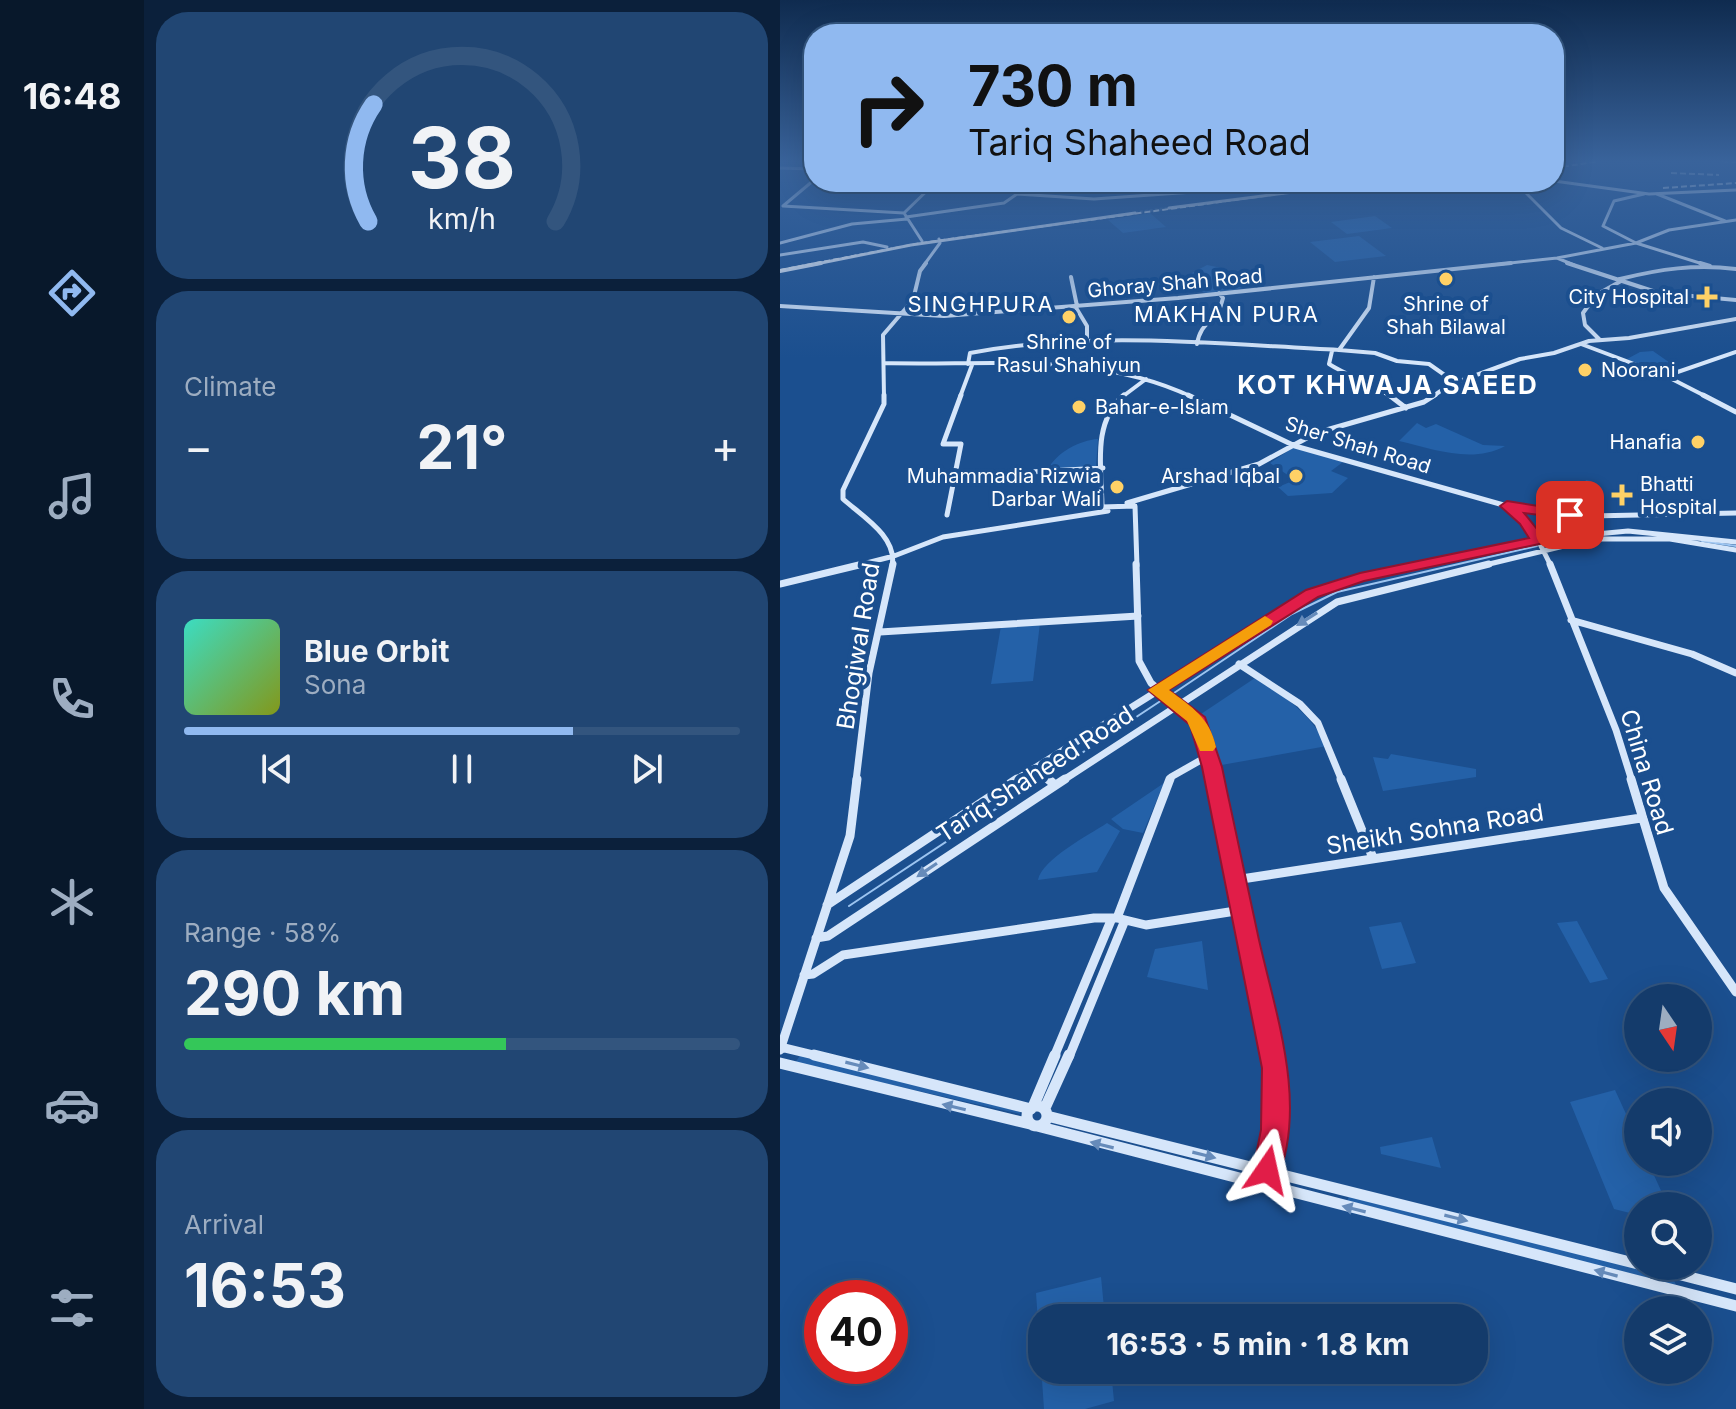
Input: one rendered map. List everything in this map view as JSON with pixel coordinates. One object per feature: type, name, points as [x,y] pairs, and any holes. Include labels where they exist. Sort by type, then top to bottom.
[{"type":"main road","points":[[780,270],[940,240],[1032,227]]},
{"type":"main road","points":[[780,270],[887,247],[940,240]]},
{"type":"street","points":[[780,243],[845,227]]},
{"type":"street","points":[[913,227],[922,241]]},
{"type":"street","points":[[1560,227],[1604,249]]},
{"type":"street","points":[[1607,227],[1636,243],[1710,266]]},
{"type":"street","name":"Ghoray Shah Road","points":[[780,306],[944,316],[1076,306],[1557,258],[1636,243],[1669,230],[1693,227]]},
{"type":"street","points":[[828,232],[835,241]]},
{"type":"street","name":"Bhogiwal Road","points":[[780,1048],[850,836],[869,673],[894,556],[885,536],[843,497],[851,472],[884,404],[883,335],[905,312],[918,291],[920,271],[940,240]]},
{"type":"street","points":[[780,255],[835,241],[867,242],[887,247]]},
{"type":"street","points":[[1557,258],[1659,293],[1736,300]]},
{"type":"street","points":[[1600,340],[1585,325],[1583,313],[1596,295],[1618,280],[1664,268],[1710,266],[1736,269]]},
{"type":"street","points":[[1071,277],[1076,306],[1087,326],[1087,342]]},
{"type":"street","points":[[1374,277],[1376,293],[1372,304],[1363,321],[1336,350],[1329,364],[1343,373],[1376,385],[1406,408]]},
{"type":"street","points":[[1197,344],[1199,330],[1210,322],[1222,306],[1223,298],[1219,293]]},
{"type":"street","points":[[780,584],[894,556],[943,537],[1047,522],[1113,507],[1259,464],[1316,433],[1432,399],[1456,383],[1520,359],[1600,340],[1736,319]]},
{"type":"street","points":[[947,515],[961,444],[943,444],[970,364],[970,353],[977,351],[1006,346],[1087,342],[1336,350],[1375,353],[1397,361],[1429,364],[1456,383]]},
{"type":"street","points":[[1581,344],[1666,376],[1736,412]]},
{"type":"street","points":[[1666,376],[1736,352]]},
{"type":"street","name":"Sher Shah Road","points":[[884,363],[1052,366],[1146,379],[1167,385],[1295,446],[1507,506],[1590,516],[1736,513]]},
{"type":"street","points":[[1102,509],[1103,438],[1109,412],[1121,398],[1146,379]]},
{"type":"street","points":[[955,476],[1103,468]]},
{"type":"street","name":"China Road","points":[[1507,506],[1526,521],[1542,545],[1616,730],[1664,888],[1736,992]]},
{"type":"street","points":[[1113,507],[1135,508]]},
{"type":"street","points":[[1102,509],[1135,508]]},
{"type":"street","points":[[1135,508],[1140,667],[1159,691],[1198,722],[1242,910],[1276,1082],[1275,1130],[1263,1187]]},
{"type":"street","name":"Tariq Shaheed Road","points":[[827,905],[1312,594],[1360,578],[1632,531],[1736,542]]},
{"type":"street","name":"Tariq Shaheed Road","points":[[816,938],[828,936],[1052,782],[1337,602],[1542,545],[1629,537],[1670,539],[1736,550]]},
{"type":"street","points":[[880,632],[1138,616]]},
{"type":"street","points":[[1571,620],[1692,654],[1736,673]]},
{"type":"street","points":[[1239,664],[1300,704],[1318,723],[1373,858]]},
{"type":"street","points":[[1033,1125],[1027,1116],[1051,1100],[1171,784],[1180,780],[1183,770],[1208,756]]},
{"type":"street","points":[[1038,771],[1052,782]]},
{"type":"street","name":"Sheikh Sohna Road","points":[[1235,880],[1641,818]]},
{"type":"street","points":[[804,975],[813,974],[843,955],[1118,919],[1146,925],[1242,910]]},
{"type":"street","points":[[1033,1125],[1044,1122],[1039,1110],[1071,1018],[1118,919]]},
{"type":"street","points":[[1071,1018],[1083,1020]]},
{"type":"street","points":[[780,1048],[1039,1110],[1624,1260]]},
{"type":"street","points":[[780,1063],[1736,1306]]},
{"type":"street","points":[[1681,1280],[1681,1292]]},
{"type":"street","points":[[1701,1280],[1736,1289]]},
{"type":"shaded area","points":[[1116,227],[1166,227],[1123,233]]},
{"type":"shaded area","points":[[1337,227],[1392,228],[1347,234]]},
{"type":"shaded area","points":[[1359,236],[1386,256],[1335,262],[1310,242]]},
{"type":"shaded area","points":[[1207,265],[1222,268],[1228,281],[1245,282],[1250,287],[1216,293],[1195,289],[1206,286],[1200,278],[1188,275]]},
{"type":"shaded area","points":[[1653,351],[1683,372],[1666,376],[1627,359],[1640,352]]},
{"type":"shaded area","points":[[1417,423],[1426,428],[1436,424],[1483,445],[1505,446],[1479,454],[1466,454],[1399,441]]},
{"type":"shaded area","points":[[1098,439],[1096,467],[1048,470],[1056,458],[1069,448]]},
{"type":"shaded area","points":[[1294,447],[1343,462],[1331,471],[1348,478],[1332,493],[1288,496],[1278,487],[1295,480],[1270,463]]},
{"type":"shaded area","points":[[1586,480],[1591,481],[1586,491],[1589,498],[1570,510],[1555,503],[1566,481],[1583,485]]},
{"type":"shaded area","points":[[1040,623],[1033,681],[991,684],[1001,626]]},
{"type":"shaded area","points":[[1255,678],[1296,707],[1313,724],[1327,746],[1216,766],[1209,737],[1198,716]]},
{"type":"shaded area","points":[[1391,754],[1476,769],[1476,777],[1383,791],[1373,757],[1388,759]]},
{"type":"shaded area","points":[[1164,783],[1143,833],[1123,829],[1111,819]]},
{"type":"shaded area","points":[[1107,823],[1120,831],[1097,872],[1038,880],[1041,872],[1057,856]]},
{"type":"shaded area","points":[[1577,921],[1608,979],[1590,983],[1557,923]]},
{"type":"shaded area","points":[[1401,922],[1416,963],[1382,969],[1369,927]]},
{"type":"shaded area","points":[[1202,941],[1208,990],[1147,977],[1155,949]]},
{"type":"shaded area","points":[[801,1054],[1020,1112],[1020,1114],[795,1063]]},
{"type":"shaded area","points":[[1615,1090],[1624,1110],[1624,1176],[1654,1176],[1662,1192],[1624,1192],[1624,1212],[1614,1209],[1570,1102]]},
{"type":"shaded area","points":[[1432,1137],[1441,1168],[1381,1154],[1380,1147]]},
{"type":"shaded area","points":[[1349,1196],[1624,1264],[1624,1272],[1347,1202]]},
{"type":"shaded area","points":[[1101,1277],[1104,1304],[1037,1304],[1036,1293]]},
{"type":"shaded area","points":[[1656,1280],[1674,1280],[1676,1285]]},
{"type":"shaded area","points":[[1042,1384],[1112,1384],[1114,1401],[1085,1409],[1044,1409]]},
{"type":"waterway","points":[[1543,545],[1572,539]]},
{"type":"waterway","points":[[1702,541],[1736,546]]},
{"type":"waterway","points":[[1171,695],[1292,614],[1337,592],[1537,546]]},
{"type":"waterway","points":[[1047,776],[1165,698]]},
{"type":"waterway","points":[[849,906],[1041,779]]},
{"type":"railway","points":[[780,270],[921,243],[1040,227]]},
{"type":"slow traffic","points":[[1207,747],[1203,731],[1194,717],[1157,690],[1265,621]]},
{"type":"place","name":"Shrine of Shah Bilawal","points":[[1446,279]]},
{"type":"place","name":"City Hospital","points":[[1707,297]]},
{"type":"place","name":"Shrine of Rasul Shahiyun","points":[[1069,317]]},
{"type":"place","name":"Noorani","points":[[1585,370]]},
{"type":"place","name":"Bahar-e-Islam","points":[[1079,407]]},
{"type":"place","name":"Hanafia","points":[[1698,442]]},
{"type":"place","name":"Arshad Iqbal","points":[[1296,476]]},
{"type":"place","name":"Muhammadia Rizwia Darbar Wali","points":[[1117,487]]},
{"type":"place","name":"Bhatti Hospital","points":[[1622,495]]},
{"type":"district","name":"SINGHPURA","points":[[981,304]]},
{"type":"district","name":"MAKHAN PURA","points":[[1227,314]]},
{"type":"district","name":"KOT KHWAJA SAEED","points":[[1388,384]]},
{"type":"route","points":[[1267,1170],[1275,1130],[1276,1082],[1212,767],[1198,722],[1157,690],[1285,609],[1337,584],[1538,540],[1526,521],[1507,506],[1570,515]]}]
